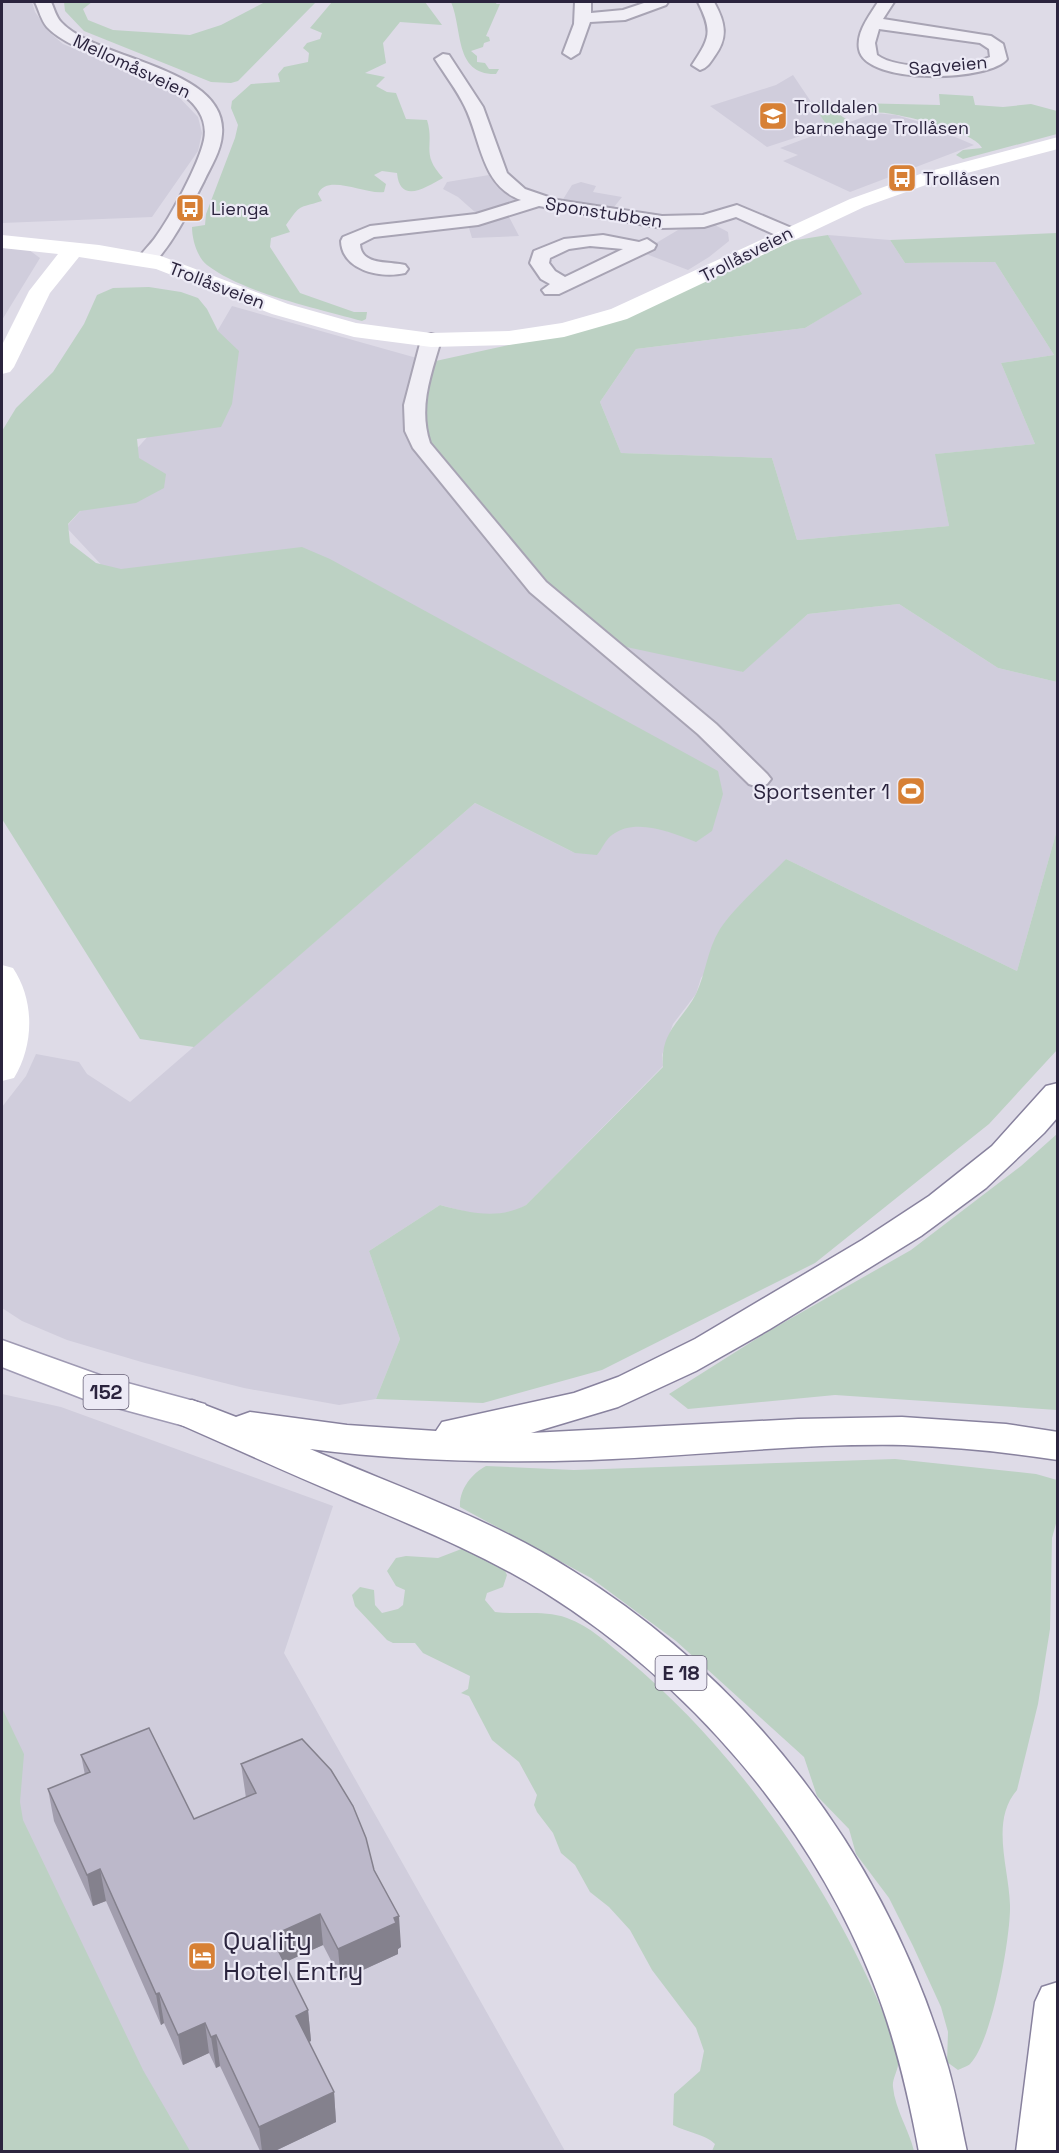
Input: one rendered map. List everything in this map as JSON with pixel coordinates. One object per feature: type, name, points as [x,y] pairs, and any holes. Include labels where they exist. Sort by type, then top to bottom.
[{"type":"main road","name":"Trollåsveien","points":[[2,242],[147,259],[175,267],[317,322],[372,334],[430,340],[529,335],[602,320],[649,302],[781,237],[908,184],[1058,143]]},
{"type":"main road","points":[[2,367],[40,291],[74,249]]},
{"type":"main road","points":[[2,975],[13,1008],[15,1026],[12,1047],[2,1070]]},
{"type":"main road","points":[[381,1443],[542,1416],[604,1397],[669,1369],[755,1322],[880,1246],[949,1199],[998,1159],[1040,1117],[1058,1094]]},
{"type":"main road","name":"152","points":[[2,1353],[97,1389],[192,1414]]},
{"type":"main road","points":[[192,1414],[276,1431],[381,1443],[472,1448],[552,1448],[811,1432],[898,1430],[970,1433],[1058,1446]]},
{"type":"main road","name":"E 18","points":[[192,1414],[419,1510],[489,1543],[558,1582],[631,1629],[724,1714],[768,1764],[813,1825],[854,1896],[892,1972],[922,2054],[943,2151]]},
{"type":"main road","points":[[1040,2151],[1058,2002]]},
{"type":"street","name":"Mellomåsveien","points":[[43,2],[48,16],[65,34],[83,45],[179,84],[196,96],[211,113],[214,131],[209,152],[171,229],[147,259]]},
{"type":"street","points":[[571,53],[584,10],[625,15],[660,2]]},
{"type":"street","points":[[700,66],[718,40],[706,2]]},
{"type":"street","name":"Sagveien","points":[[874,22],[985,39],[997,47],[1000,56],[993,63],[976,66],[913,70],[889,67],[872,60],[867,46],[874,22],[886,2]]},
{"type":"street","name":"Sponstubben","points":[[443,59],[474,107],[499,175],[512,189],[536,201],[625,217],[673,222],[704,221],[729,214],[781,237]]},
{"type":"street","name":"Sponstubben","points":[[416,226],[416,236],[402,263],[377,267],[360,262],[352,254],[350,241],[370,232],[416,226],[478,219],[536,201]]},
{"type":"street","name":"Sponstubben","points":[[641,248],[614,242],[582,241],[561,245],[541,255],[539,263],[543,271],[558,287],[641,248],[665,234],[673,222]]},
{"type":"street","points":[[430,340],[412,410],[414,430],[420,444],[538,587],[707,729],[758,779]]},
{"type":"shaded area","points":[[2,2],[32,2],[35,12],[49,32],[63,44],[157,83],[175,93],[198,117],[202,133],[198,151],[152,217],[2,223]]},
{"type":"shaded area","name":"Trolldalen barnehage Trollåsen","points":[[793,75],[828,127],[767,147],[710,106],[776,85]]},
{"type":"shaded area","points":[[874,113],[896,115],[920,122],[974,145],[850,192],[783,161],[798,155],[780,148]]},
{"type":"shaded area","points":[[489,175],[521,201],[494,211],[476,213],[458,197],[443,189],[447,182]]},
{"type":"shaded area","points":[[581,182],[596,186],[593,192],[622,197],[610,212],[560,204],[572,185]]},
{"type":"shaded area","points":[[508,215],[519,236],[472,238],[469,228],[463,224]]},
{"type":"shaded area","points":[[715,225],[728,232],[729,241],[688,270],[641,252],[678,230]]},
{"type":"shaded area","points":[[828,235],[890,240],[905,263],[995,262],[1054,355],[1001,363],[1035,444],[936,454],[949,526],[797,540],[772,458],[621,453],[600,402],[636,349],[805,328],[861,294]]},
{"type":"shaded area","points":[[2,248],[29,250],[40,258],[2,320]]},
{"type":"shaded area","points":[[232,306],[431,362],[742,672],[808,614],[899,604],[998,668],[1057,682],[1057,830],[1017,971],[786,859],[701,978],[696,994],[673,1024],[662,1055],[663,1066],[526,1205],[510,1214],[475,1214],[440,1205],[369,1251],[400,1339],[376,1399],[339,1405],[244,1388],[145,1363],[67,1340],[22,1321],[2,1308],[2,1107],[26,1076],[36,1054],[79,1062],[87,1074],[130,1102],[475,803],[575,853],[108,572],[66,527],[170,412]]},
{"type":"shaded area","points":[[2,1394],[61,1407],[333,1506],[284,1653],[565,2151],[177,2151],[2,1837]]},
{"type":"green space","points":[[64,2],[92,2],[83,9],[88,20],[113,30],[190,35],[221,25],[265,2],[316,2],[238,81],[231,83],[211,82],[84,31],[65,11]]},
{"type":"green space","points":[[332,2],[425,2],[442,25],[400,22],[383,43],[386,63],[365,73],[385,77],[376,86],[387,92],[396,93],[406,119],[427,120],[430,156],[443,178],[415,191],[403,189],[397,173],[382,171],[374,175],[386,184],[384,192],[329,185],[318,194],[322,201],[304,206],[295,213],[286,225],[290,232],[271,238],[270,247],[300,293],[354,312],[367,312],[366,319],[362,321],[281,299],[222,275],[200,257],[192,232],[192,227],[205,225],[206,214],[235,138],[238,125],[231,108],[232,101],[251,84],[280,82],[278,74],[284,67],[308,62],[309,53],[303,48],[307,43],[320,39],[322,33],[310,28]]},
{"type":"green space","points":[[451,2],[497,2],[496,4],[500,4],[486,36],[490,41],[484,43],[483,47],[471,51],[477,56],[477,62],[485,63],[489,69],[499,69],[496,74],[482,72],[466,59]]},
{"type":"green space","points":[[939,94],[973,96],[975,105],[1003,107],[1031,104],[1057,111],[1057,134],[963,159],[956,155],[963,150],[982,148],[969,137],[944,127],[917,119],[876,112],[840,115],[846,119],[845,122],[828,127],[811,102],[940,105]]},
{"type":"green space","points":[[1057,233],[1057,682],[998,668],[899,604],[808,614],[743,672],[617,645],[527,577],[413,421],[431,362],[622,320],[777,243],[828,235],[862,294],[805,328],[636,349],[600,402],[621,453],[772,458],[797,540],[949,526],[935,454],[1035,444],[1001,363],[1054,355],[995,262],[905,263],[890,240]]},
{"type":"green space","points":[[149,287],[181,292],[198,298],[207,309],[218,331],[239,351],[232,404],[221,427],[137,439],[139,458],[166,474],[164,488],[136,503],[80,511],[68,524],[70,543],[96,563],[121,569],[302,547],[330,559],[718,771],[723,794],[712,831],[696,842],[654,828],[632,827],[612,835],[597,855],[575,853],[475,803],[194,1047],[140,1039],[2,819],[2,431],[16,408],[53,372],[84,324],[97,295],[113,288]]},
{"type":"green space","points":[[1057,830],[1057,1050],[989,1124],[815,1263],[602,1370],[483,1403],[376,1399],[400,1339],[369,1251],[440,1205],[494,1214],[515,1210],[526,1205],[663,1067],[663,1055],[668,1035],[696,994],[712,945],[720,929],[786,859],[1017,971]]},
{"type":"green space","points":[[1057,1134],[1057,1410],[835,1395],[688,1409],[669,1394],[767,1332],[911,1250],[1021,1166]]},
{"type":"green space","points":[[895,1459],[1036,1474],[1057,1480],[1057,1520],[1052,1538],[1050,1629],[1038,1704],[1017,1790],[1004,1816],[1003,1845],[1010,1905],[1004,1963],[986,2034],[970,2064],[958,2070],[947,2062],[948,2032],[941,2007],[913,1946],[889,1898],[856,1854],[849,1829],[817,1796],[804,1757],[676,1641],[591,1578],[460,1507],[467,1483],[475,1473],[486,1466],[574,1470]]},
{"type":"green space","points":[[464,1548],[481,1551],[484,1559],[504,1569],[507,1575],[503,1587],[487,1593],[485,1600],[495,1612],[540,1613],[567,1618],[598,1636],[668,1696],[744,1779],[810,1873],[865,1972],[895,2043],[898,2060],[893,2084],[894,2095],[914,2151],[712,2151],[715,2144],[711,2141],[673,2125],[674,2094],[700,2071],[704,2051],[696,2028],[652,1970],[630,1930],[609,1907],[590,1892],[575,1865],[561,1853],[553,1833],[537,1812],[534,1805],[537,1795],[519,1762],[492,1740],[469,1696],[461,1693],[468,1689],[470,1676],[423,1653],[415,1643],[393,1643],[387,1640],[355,1606],[352,1595],[360,1587],[374,1590],[375,1605],[382,1613],[398,1609],[403,1605],[405,1590],[396,1586],[387,1571],[396,1558],[406,1556],[438,1558]]},
{"type":"green space","points":[[2,1708],[24,1754],[20,1802],[23,1820],[143,2070],[190,2151],[2,2151]]},
{"type":"building","name":"Quality Hotel Entry","points":[[149,1728],[194,1819],[256,1793],[241,1764],[302,1739],[331,1770],[353,1806],[366,1838],[374,1870],[399,1916],[394,1918],[396,1923],[338,1949],[320,1914],[271,1936],[308,2010],[296,2016],[334,2092],[259,2127],[216,2035],[211,2037],[205,2023],[178,2035],[159,1993],[156,1994],[100,1869],[87,1875],[48,1789],[90,1772],[81,1755]]},
{"type":"place","name":"Trolldalen barnehage Trollåsen","points":[[773,116]]},
{"type":"place","name":"Trollåsen","points":[[902,178]]},
{"type":"place","name":"Lienga","points":[[190,208]]},
{"type":"place","name":"Sportsenter 1","points":[[911,791]]},
{"type":"place","name":"Quality Hotel Entry","points":[[202,1956]]}]
